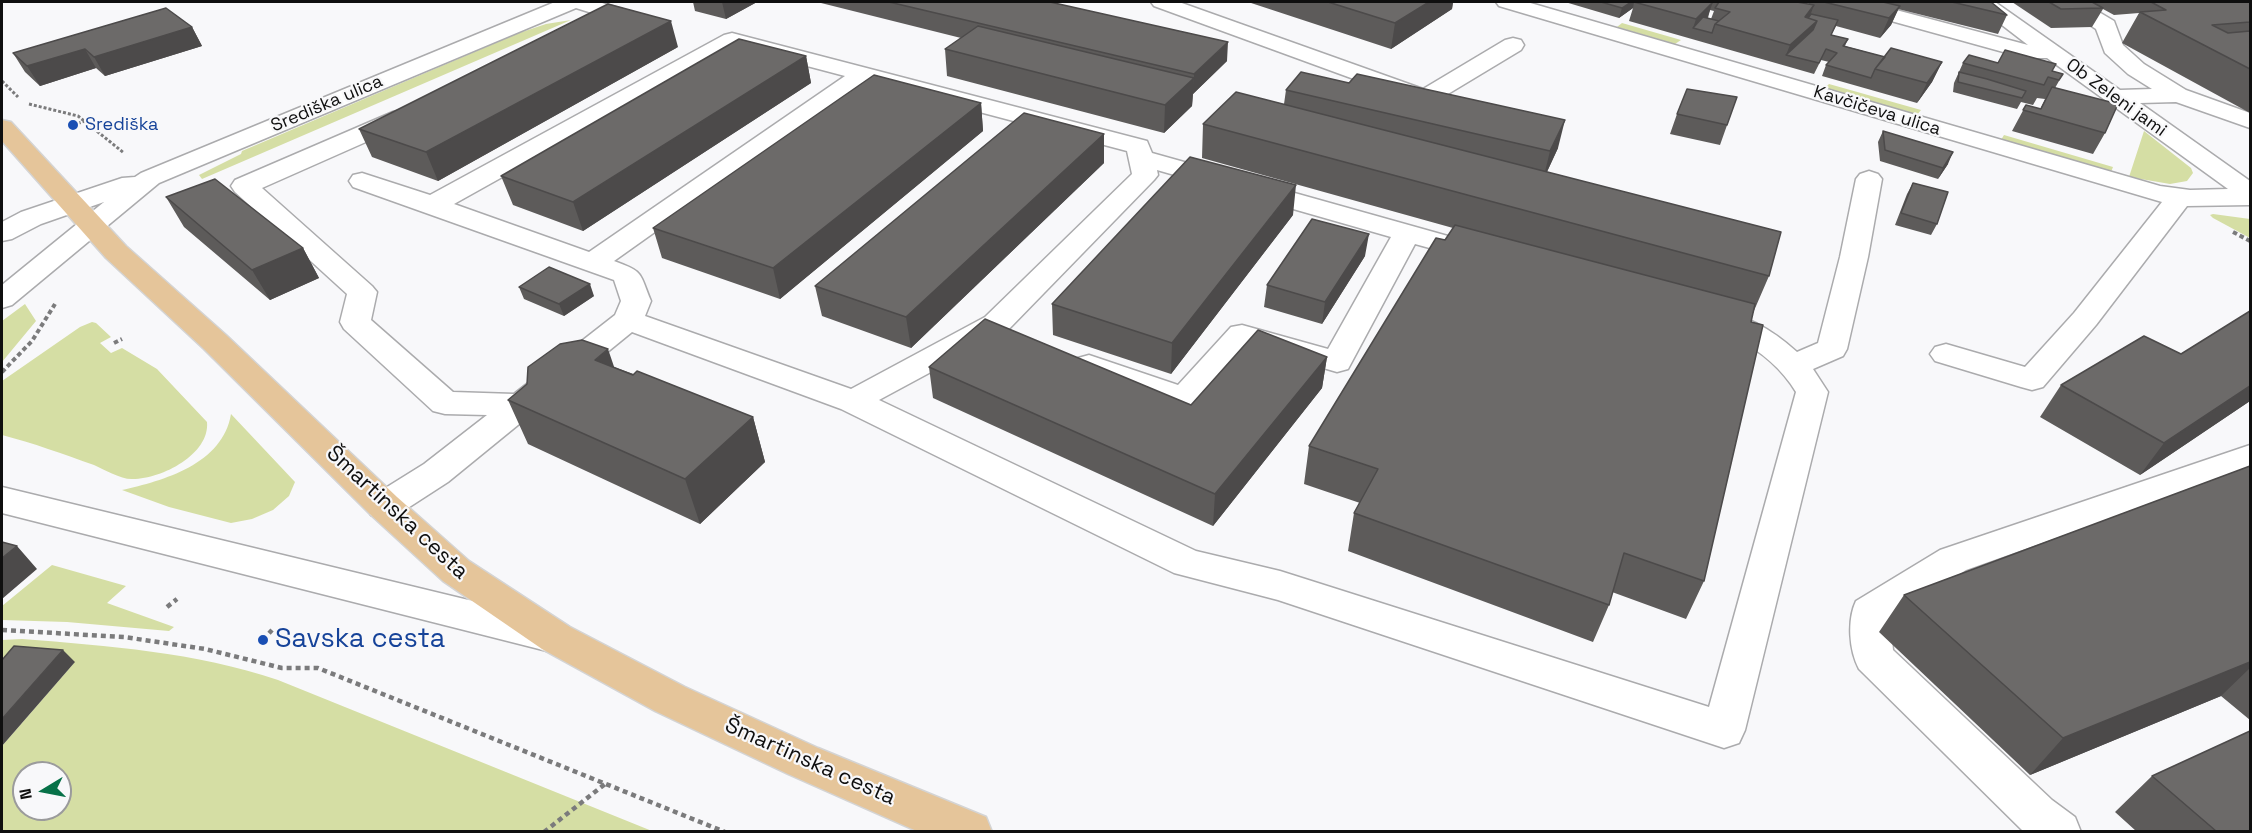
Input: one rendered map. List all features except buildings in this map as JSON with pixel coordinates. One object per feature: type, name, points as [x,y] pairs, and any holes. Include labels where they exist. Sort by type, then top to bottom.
[{"type":"main road","name":"Šmartinska cesta","points":[[2,128],[116,252],[287,410],[384,506],[456,571],[556,638],[670,699],[803,761],[970,831]]},
{"type":"street","name":"Središka ulica","points":[[2,233],[31,218],[83,215],[150,178],[572,2]]},
{"type":"street","points":[[579,2],[627,17],[594,32]]},
{"type":"street","points":[[1161,2],[1425,98],[1513,45]]},
{"type":"street","name":"Kavčičeva ulica","points":[[1506,2],[2115,182],[2179,198],[2250,195]]},
{"type":"street","points":[[1844,2],[2033,53],[2052,52]]},
{"type":"street","name":"Ob Zeleni jami","points":[[1982,2],[2250,195]]},
{"type":"street","points":[[2068,2],[2106,26],[2129,24]]},
{"type":"street","points":[[2106,26],[2113,48],[2136,69],[2178,95],[2250,121]]},
{"type":"street","points":[[432,205],[732,39],[1138,146],[1145,175],[996,324],[853,402]]},
{"type":"street","points":[[592,263],[863,74]]},
{"type":"street","points":[[2115,97],[2178,95]]},
{"type":"street","points":[[419,109],[244,186],[362,292],[355,322],[445,403],[520,405]]},
{"type":"street","points":[[1141,158],[1511,262]]},
{"type":"street","points":[[1793,365],[1832,349],[1854,257],[1869,179]]},
{"type":"street","points":[[362,181],[626,275],[636,301],[628,320],[436,473],[384,506]]},
{"type":"street","points":[[1946,354],[2032,380],[2085,319],[2179,198]]},
{"type":"street","points":[[2,299],[83,215]]},
{"type":"street","points":[[1063,356],[1184,398],[1242,334],[1337,362],[1407,233]]},
{"type":"street","points":[[628,320],[853,402],[1187,563],[1280,586],[1724,730],[1812,392],[1793,365],[1759,338],[1730,324],[1695,314]]},
{"type":"street","points":[[986,330],[1019,341]]},
{"type":"street","points":[[2059,831],[2036,814],[1873,657],[1870,612],[1953,560],[2250,458]]},
{"type":"street","points":[[2,500],[556,638]]},
{"type":"path","points":[[2,81],[21,100],[68,113],[86,121],[123,153]]},
{"type":"path","points":[[73,126],[86,121]]},
{"type":"path","points":[[2,372],[20,354],[46,320],[56,302]]},
{"type":"path","points":[[114,343],[122,339]]},
{"type":"path","points":[[167,607],[177,599]]},
{"type":"path","points":[[2,630],[124,636],[205,649],[282,668],[318,668],[725,831]]},
{"type":"path","points":[[263,640],[272,630]]},
{"type":"path","points":[[544,831],[605,783]]},
{"type":"green space","points":[[571,20],[202,179],[199,175],[241,154],[242,151],[519,33],[546,24]]},
{"type":"green space","points":[[1622,23],[1681,40],[1675,44],[1617,27]]},
{"type":"green space","points":[[1829,84],[1921,110],[1917,115],[1825,88]]},
{"type":"green space","points":[[2144,131],[2191,168],[2193,173],[2187,181],[2170,184],[2129,177]]},
{"type":"green space","points":[[2004,135],[2113,167],[2111,172],[2001,140]]},
{"type":"green space","points":[[2210,215],[2250,219],[2250,238],[2213,218]]},
{"type":"green space","points":[[25,304],[36,321],[2,362],[2,321]]},
{"type":"green space","points":[[92,322],[111,337],[100,343],[111,353],[122,348],[157,369],[207,422],[206,434],[201,444],[182,462],[157,475],[129,479],[2,435],[2,381],[80,327]]},
{"type":"green space","points":[[231,414],[295,482],[289,496],[273,510],[252,519],[231,523],[169,507],[122,490],[172,475],[204,458],[226,431]]},
{"type":"green space","points":[[52,565],[126,586],[107,603],[174,627],[169,631],[67,622],[2,620],[2,606]]},
{"type":"green space","points":[[22,639],[152,652],[247,670],[278,680],[652,831],[2,831],[2,746],[74,663],[2,657],[2,640]]},
{"type":"place","name":"Središka","points":[[73,125]]},
{"type":"place","name":"Savska cesta","points":[[263,640]]}]
